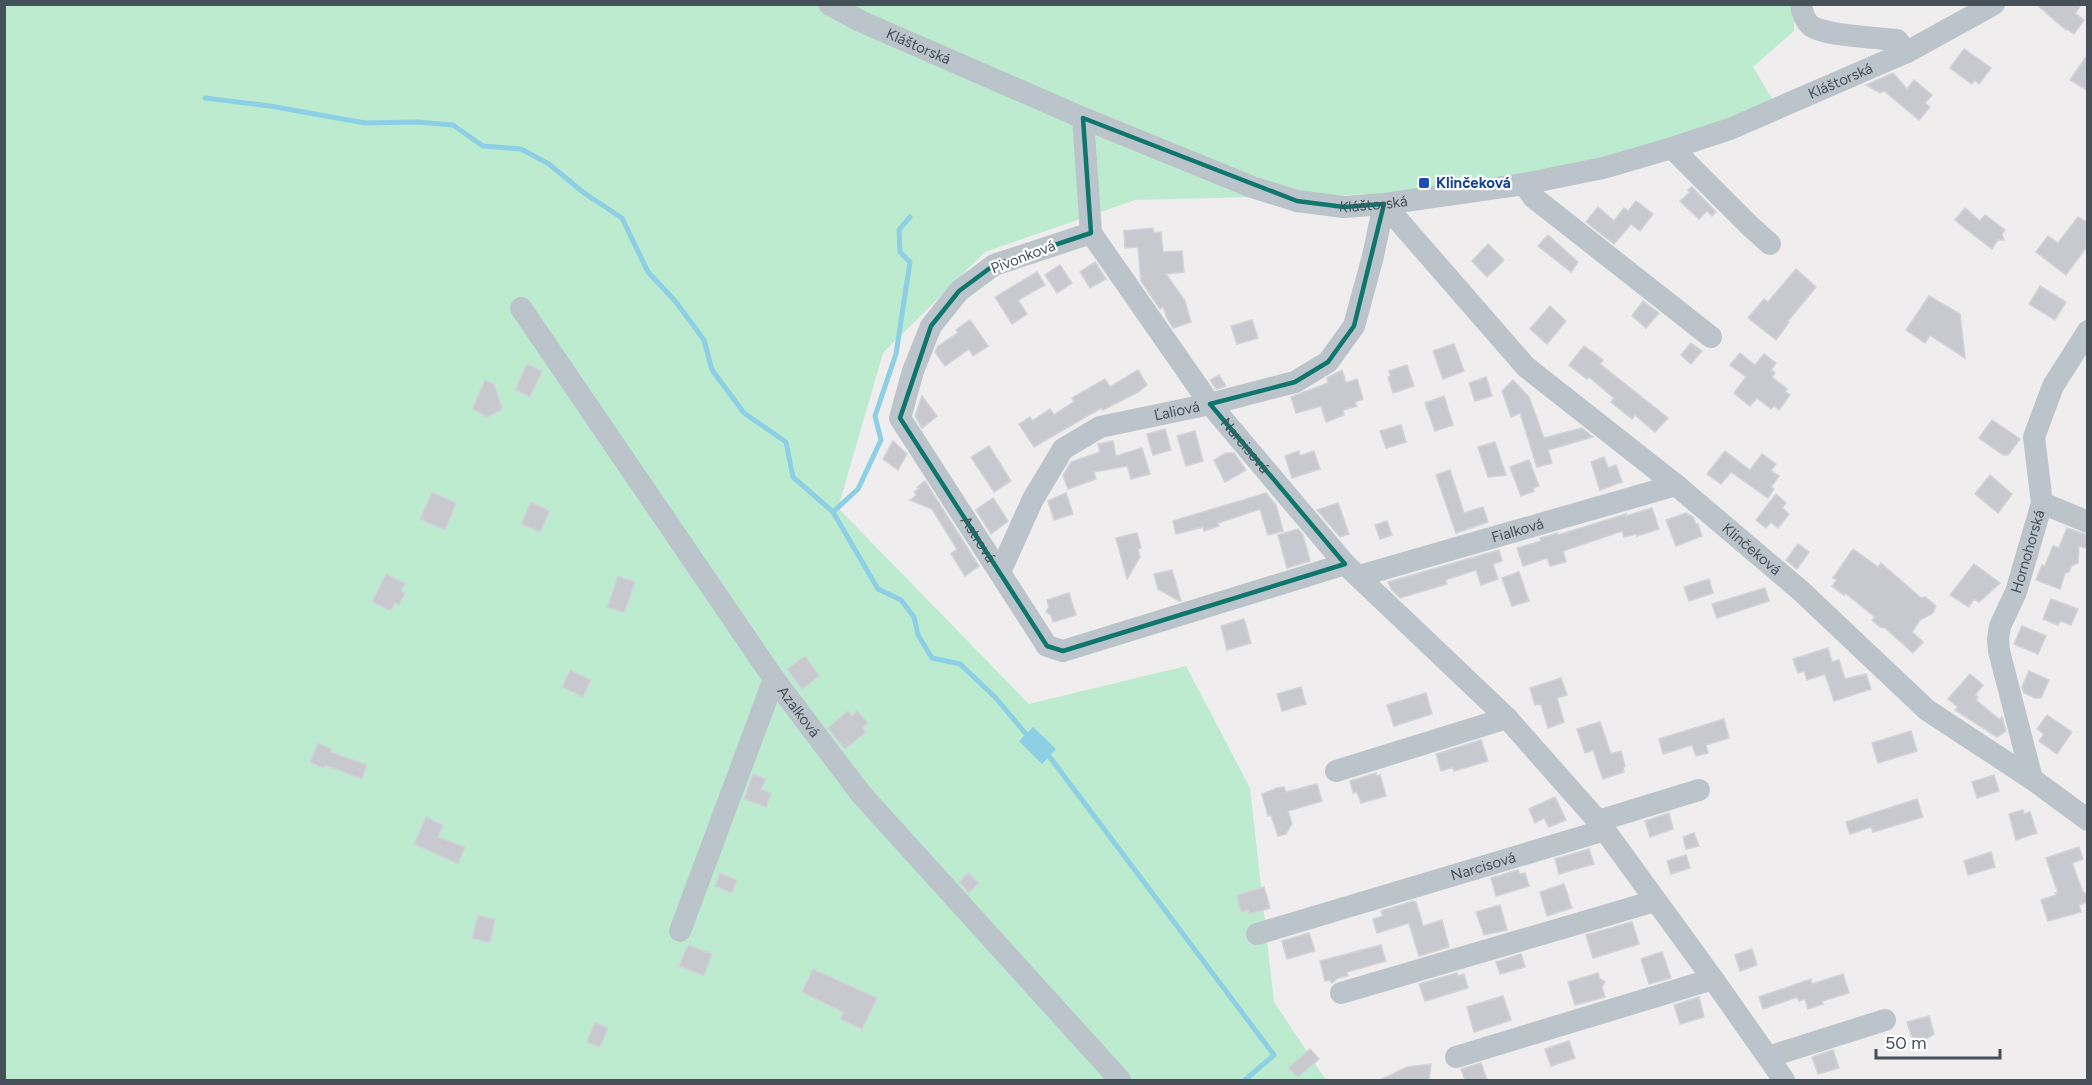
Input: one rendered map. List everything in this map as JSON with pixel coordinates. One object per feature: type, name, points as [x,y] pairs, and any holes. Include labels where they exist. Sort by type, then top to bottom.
[{"type":"street","name":"Kláštorská","points":[[829,4],[860,21],[1235,181],[1297,201],[1344,207],[1384,204],[1524,184],[1603,168],[1672,148],[1730,129],[1907,52],[1994,4]]},
{"type":"street","points":[[1801,4],[1803,16],[1812,26],[1832,33],[1897,40],[1907,52]]},
{"type":"street","points":[[1083,118],[1091,233]]},
{"type":"street","points":[[1672,148],[1770,244]]},
{"type":"street","points":[[1524,184],[1533,197],[1711,337]]},
{"type":"street","name":"Ľaliová","points":[[1000,572],[1033,499],[1063,449],[1100,427],[1210,404],[1295,382],[1328,362],[1354,326],[1384,204]]},
{"type":"street","name":"Klinčeková","points":[[1384,204],[1526,367],[1676,484],[1800,590],[1927,710],[2032,779],[2088,820]]},
{"type":"street","name":"Narcisová","points":[[1091,233],[1210,404],[1352,570],[1507,718],[1602,826],[1784,1080]]},
{"type":"street","name":"Pivonková","points":[[900,418],[913,371],[931,326],[959,291],[994,265],[1091,233]]},
{"type":"street","name":"Azalková","points":[[521,308],[774,679],[861,794],[1120,1080]]},
{"type":"street","name":"Hornohorská","points":[[2032,779],[1999,651],[1998,639],[2000,626],[2016,592],[2042,503],[2034,437],[2053,386],[2088,331]]},
{"type":"street","name":"Astrová","points":[[900,418],[1047,646],[1063,651]]},
{"type":"street","name":"Fialková","points":[[1063,651],[1352,570],[1676,484]]},
{"type":"street","points":[[2042,503],[2088,522]]},
{"type":"street","points":[[680,931],[774,679]]},
{"type":"street","points":[[1336,771],[1507,718]]},
{"type":"street","name":"Narcisová","points":[[1257,934],[1602,826],[1699,790]]},
{"type":"street","points":[[1341,993],[1655,902]]},
{"type":"street","points":[[1456,1058],[1713,979]]},
{"type":"street","points":[[1768,1057],[1885,1020]]},
{"type":"highlighted area","points":[[1083,118],[1297,201],[1344,207],[1384,204],[1354,326],[1328,362],[1295,382],[1210,404],[1345,564],[1063,651],[1047,646],[900,418],[931,326],[959,291],[994,265],[1091,233]]},
{"type":"green space","points":[[5,5],[1794,5],[1794,31],[1753,67],[1773,100],[1661,146],[1459,192],[1135,200],[985,252],[883,353],[838,508],[1029,704],[1186,666],[1250,788],[1274,1002],[1326,1080],[5,1080]]},
{"type":"water","points":[[1033,727],[1056,749],[1042,764],[1019,741]]},
{"type":"building","points":[[2036,4],[2082,4],[2075,13],[2084,20],[2074,34],[2066,30]]},
{"type":"building","points":[[1964,49],[1991,68],[1979,84],[1975,80],[1972,84],[1950,68]]},
{"type":"building","points":[[2088,54],[2088,91],[2070,80]]},
{"type":"building","points":[[1893,73],[1907,89],[1914,80],[1932,95],[1925,103],[1930,107],[1919,120],[1884,91],[1880,93],[1866,85]]},
{"type":"building","points":[[1692,187],[1716,212],[1712,216],[1707,211],[1699,219],[1680,201]]},
{"type":"building","points":[[1636,201],[1653,214],[1640,231],[1631,224],[1614,244],[1586,222],[1598,207],[1614,221],[1624,208],[1628,211]]},
{"type":"building","points":[[1965,208],[1980,221],[1985,215],[2005,230],[2002,234],[2004,240],[1998,240],[1992,249],[1955,220]]},
{"type":"building","points":[[2078,217],[2088,223],[2088,245],[2066,275],[2036,252],[2048,236],[2058,243]]},
{"type":"building","points":[[1153,228],[1154,233],[1161,232],[1163,252],[1182,251],[1184,272],[1166,274],[1185,301],[1191,322],[1173,328],[1163,307],[1160,309],[1141,281],[1138,247],[1125,248],[1124,231]]},
{"type":"building","points":[[1548,235],[1578,262],[1571,272],[1538,246]]},
{"type":"building","points":[[1488,244],[1504,260],[1487,277],[1472,261]]},
{"type":"building","points":[[1095,262],[1106,279],[1090,288],[1080,272]]},
{"type":"building","points":[[1060,265],[1072,283],[1057,293],[1045,275]]},
{"type":"building","points":[[1796,269],[1816,287],[1788,321],[1776,340],[1748,318],[1764,299],[1768,302]]},
{"type":"building","points":[[1037,272],[1045,285],[1018,300],[1027,314],[1012,324],[995,297]]},
{"type":"building","points":[[2040,286],[2066,302],[2055,320],[2029,304]]},
{"type":"building","points":[[1929,296],[1960,314],[1965,358],[1930,335],[1925,343],[1906,330]]},
{"type":"building","points":[[1643,301],[1659,313],[1646,328],[1632,316]]},
{"type":"building","points":[[1550,306],[1566,321],[1547,344],[1530,329]]},
{"type":"building","points":[[970,320],[988,346],[973,356],[969,349],[945,366],[935,352],[938,346],[958,333],[956,330]]},
{"type":"building","points":[[1252,320],[1258,338],[1237,344],[1231,326]]},
{"type":"building","points":[[1691,343],[1702,351],[1691,364],[1681,355]]},
{"type":"building","points":[[1454,344],[1464,371],[1443,379],[1433,351]]},
{"type":"building","points":[[1584,346],[1603,360],[1600,364],[1668,418],[1655,432],[1635,415],[1632,419],[1611,402],[1614,398],[1589,377],[1587,379],[1569,365]]},
{"type":"building","points":[[1740,353],[1755,365],[1764,354],[1776,363],[1771,370],[1775,373],[1772,377],[1787,389],[1785,392],[1790,395],[1779,410],[1774,406],[1771,409],[1757,398],[1750,406],[1734,393],[1746,377],[1730,365]]},
{"type":"building","points":[[527,364],[542,371],[530,397],[515,390]]},
{"type":"building","points":[[1407,365],[1414,386],[1393,393],[1388,377],[1391,376],[1389,371]]},
{"type":"building","points":[[1138,370],[1147,385],[1138,392],[1103,410],[1101,408],[1034,447],[1019,424],[1030,417],[1032,421],[1050,409],[1054,415],[1074,402],[1072,398],[1105,379],[1110,387]]},
{"type":"building","points":[[1342,370],[1346,383],[1357,379],[1363,399],[1355,402],[1357,406],[1343,410],[1344,415],[1326,422],[1321,406],[1296,413],[1291,397],[1328,383],[1327,378]]},
{"type":"building","points":[[1219,375],[1226,386],[1216,389],[1210,380]]},
{"type":"building","points":[[1486,377],[1492,396],[1475,401],[1469,383]]},
{"type":"building","points":[[485,380],[494,384],[502,407],[500,411],[487,417],[472,409]]},
{"type":"building","points":[[1513,380],[1529,397],[1544,438],[1582,428],[1593,437],[1548,450],[1552,463],[1537,467],[1520,413],[1511,417],[1502,391]]},
{"type":"building","points":[[922,396],[937,416],[922,428],[915,416]]},
{"type":"building","points":[[1444,396],[1453,425],[1435,431],[1425,403]]},
{"type":"building","points":[[1992,420],[2020,439],[2008,455],[2003,455],[1979,438]]},
{"type":"building","points":[[1401,425],[1406,442],[1386,448],[1380,431]]},
{"type":"building","points":[[1165,429],[1171,450],[1153,455],[1147,434]]},
{"type":"building","points":[[1195,431],[1203,461],[1186,466],[1177,436]]},
{"type":"building","points":[[893,441],[907,454],[898,470],[883,459]]},
{"type":"building","points":[[1113,441],[1116,456],[1142,448],[1150,474],[1131,479],[1127,466],[1094,472],[1096,479],[1068,489],[1063,475],[1071,462],[1100,452],[1098,444]]},
{"type":"building","points":[[1495,442],[1506,475],[1488,477],[1478,447]]},
{"type":"building","points":[[989,446],[1011,481],[994,492],[971,457]]},
{"type":"building","points":[[1299,451],[1300,456],[1314,451],[1320,469],[1292,478],[1285,456]]},
{"type":"building","points":[[1725,451],[1750,470],[1762,454],[1776,464],[1771,471],[1779,476],[1771,487],[1774,489],[1768,498],[1731,472],[1721,484],[1707,474]]},
{"type":"building","points":[[1226,453],[1234,453],[1246,470],[1225,482],[1214,460]]},
{"type":"building","points":[[1604,457],[1608,468],[1616,465],[1622,482],[1600,490],[1591,462]]},
{"type":"building","points":[[1529,460],[1539,486],[1533,488],[1534,491],[1521,496],[1510,467]]},
{"type":"building","points":[[1450,470],[1464,513],[1483,507],[1488,522],[1456,533],[1436,475]]},
{"type":"building","points":[[1990,475],[2012,494],[1998,513],[1975,494]]},
{"type":"building","points":[[925,481],[979,566],[965,576],[951,554],[957,549],[932,509],[910,500],[917,495],[914,492],[919,489],[917,487]]},
{"type":"building","points":[[432,492],[456,503],[445,530],[420,519]]},
{"type":"building","points":[[1066,493],[1073,514],[1054,520],[1048,501]]},
{"type":"building","points":[[1266,493],[1276,505],[1283,531],[1268,535],[1260,509],[1218,523],[1219,526],[1204,531],[1203,527],[1176,534],[1173,521]]},
{"type":"building","points":[[1776,494],[1786,503],[1782,508],[1789,514],[1778,528],[1771,522],[1766,528],[1756,520]]},
{"type":"building","points":[[993,498],[1008,521],[991,534],[976,510]]},
{"type":"building","points":[[531,502],[550,511],[540,532],[521,524]]},
{"type":"building","points":[[1338,503],[1349,534],[1340,537],[1317,510]]},
{"type":"building","points":[[1652,508],[1659,529],[1637,536],[1636,534],[1624,537],[1622,531],[1563,551],[1565,562],[1550,566],[1547,558],[1523,566],[1517,548],[1541,541],[1540,538]]},
{"type":"building","points":[[1686,513],[1698,524],[1702,536],[1676,546],[1666,520]]},
{"type":"building","points":[[1387,521],[1392,535],[1380,539],[1375,525]]},
{"type":"building","points":[[2067,528],[2088,535],[2088,549],[2079,546],[2078,563],[2071,566],[2069,572],[2065,573],[2060,589],[2036,580],[2053,546],[2059,548]]},
{"type":"building","points":[[1298,529],[1303,535],[1310,561],[1287,568],[1278,535]]},
{"type":"building","points":[[1137,533],[1141,548],[1138,549],[1140,557],[1127,579],[1116,538]]},
{"type":"building","points":[[1798,544],[1809,552],[1797,569],[1786,560]]},
{"type":"building","points":[[1853,549],[1878,567],[1881,563],[1921,598],[1925,597],[1936,606],[1933,613],[1920,620],[1912,632],[1923,642],[1913,653],[1885,628],[1872,620],[1875,617],[1845,593],[1844,595],[1832,586],[1837,580],[1833,578]]},
{"type":"building","points":[[1499,550],[1502,561],[1493,564],[1498,579],[1481,585],[1476,570],[1445,580],[1447,584],[1400,598],[1388,582]]},
{"type":"building","points":[[1974,564],[2000,583],[1979,602],[1974,599],[1969,607],[1950,595]]},
{"type":"building","points":[[1172,570],[1181,601],[1158,589],[1154,574]]},
{"type":"building","points":[[1519,572],[1529,601],[1512,606],[1502,578]]},
{"type":"building","points":[[386,574],[405,583],[401,591],[405,593],[399,605],[395,603],[391,611],[372,602]]},
{"type":"building","points":[[618,576],[635,582],[624,613],[607,607]]},
{"type":"building","points":[[1709,579],[1713,593],[1689,601],[1684,587]]},
{"type":"building","points":[[1765,588],[1769,601],[1717,618],[1712,604]]},
{"type":"building","points":[[1069,593],[1076,615],[1053,622],[1051,615],[1046,612],[1049,607],[1047,600]]},
{"type":"building","points":[[2051,599],[2078,609],[2071,625],[2061,621],[2058,625],[2043,619]]},
{"type":"building","points":[[1244,619],[1251,643],[1227,650],[1221,626]]},
{"type":"building","points":[[2022,626],[2046,636],[2038,654],[2014,644]]},
{"type":"building","points":[[1828,648],[1832,662],[1839,660],[1845,679],[1866,674],[1871,689],[1834,701],[1825,674],[1807,680],[1804,671],[1798,673],[1793,659]]},
{"type":"building","points":[[805,656],[819,676],[802,689],[787,669]]},
{"type":"building","points":[[570,670],[591,680],[583,697],[562,687]]},
{"type":"building","points":[[2029,671],[2049,680],[2041,698],[2024,693],[2022,687]]},
{"type":"building","points":[[1970,674],[1983,685],[1975,695],[1978,697],[1976,700],[1999,719],[2002,717],[2006,731],[1997,737],[1955,710],[1958,707],[1948,699]]},
{"type":"building","points":[[1561,678],[1567,695],[1557,698],[1564,722],[1548,728],[1541,704],[1535,705],[1530,688]]},
{"type":"building","points":[[1301,687],[1306,704],[1282,711],[1277,694]]},
{"type":"building","points":[[1426,693],[1432,714],[1394,726],[1387,705]]},
{"type":"building","points":[[848,711],[852,716],[857,711],[868,723],[863,728],[866,732],[845,749],[828,728]]},
{"type":"building","points":[[2047,715],[2072,732],[2057,754],[2039,741],[2044,734],[2037,729]]},
{"type":"building","points":[[1724,719],[1729,738],[1706,745],[1708,753],[1696,756],[1692,745],[1663,754],[1659,739]]},
{"type":"building","points":[[1600,722],[1611,754],[1621,751],[1625,766],[1623,767],[1624,772],[1603,779],[1593,750],[1585,753],[1577,729]]},
{"type":"building","points":[[1911,731],[1917,751],[1878,763],[1872,743]]},
{"type":"building","points":[[1481,740],[1488,761],[1454,771],[1453,767],[1441,771],[1436,754]]},
{"type":"building","points":[[318,743],[332,749],[331,752],[367,765],[362,779],[325,765],[324,768],[310,762]]},
{"type":"building","points":[[1376,773],[1377,776],[1380,775],[1386,796],[1361,803],[1357,792],[1353,793],[1350,781]]},
{"type":"building","points":[[753,774],[766,779],[761,790],[771,793],[766,807],[744,799]]},
{"type":"building","points":[[1994,775],[1999,791],[1977,798],[1972,782]]},
{"type":"building","points":[[1317,784],[1322,801],[1288,811],[1292,824],[1286,834],[1278,836],[1271,815],[1268,816],[1262,794],[1277,788],[1284,787],[1286,792]]},
{"type":"building","points":[[1555,797],[1566,820],[1549,827],[1544,818],[1535,823],[1529,809]]},
{"type":"building","points":[[1917,799],[1923,817],[1873,832],[1871,827],[1850,834],[1846,822]]},
{"type":"building","points":[[2023,810],[2024,814],[2030,812],[2037,833],[2016,840],[2009,814]]},
{"type":"building","points":[[1669,813],[1673,829],[1650,837],[1645,821]]},
{"type":"building","points":[[426,817],[443,825],[438,837],[465,847],[458,864],[414,844]]},
{"type":"building","points":[[1694,833],[1699,846],[1686,849],[1683,837]]},
{"type":"building","points":[[2079,847],[2083,859],[2072,863],[2083,892],[2088,895],[2088,902],[2079,905],[2081,912],[2048,921],[2041,900],[2058,893],[2046,858]]},
{"type":"building","points":[[1589,849],[1594,864],[1559,874],[1555,859]]},
{"type":"building","points":[[1991,852],[1995,867],[1968,875],[1964,861]]},
{"type":"building","points":[[1686,855],[1690,868],[1671,874],[1667,861]]},
{"type":"building","points":[[1518,870],[1520,874],[1525,873],[1529,886],[1496,896],[1491,878]]},
{"type":"building","points":[[720,873],[737,880],[732,893],[715,886]]},
{"type":"building","points":[[968,873],[979,883],[969,893],[959,882]]},
{"type":"building","points":[[1564,884],[1572,908],[1547,916],[1540,892]]},
{"type":"building","points":[[1264,887],[1270,908],[1249,914],[1248,910],[1241,912],[1237,895]]},
{"type":"building","points":[[1416,902],[1423,926],[1442,920],[1449,947],[1419,956],[1409,923],[1377,933],[1373,919],[1383,916],[1381,911]]},
{"type":"building","points":[[1500,905],[1507,930],[1484,935],[1476,912]]},
{"type":"building","points":[[478,915],[495,919],[490,943],[472,938]]},
{"type":"building","points":[[1632,922],[1639,944],[1593,958],[1586,935]]},
{"type":"building","points":[[1309,933],[1315,951],[1287,959],[1282,941]]},
{"type":"building","points":[[688,945],[712,954],[704,976],[679,966]]},
{"type":"building","points":[[1381,945],[1386,961],[1347,972],[1348,976],[1338,978],[1332,983],[1329,980],[1325,981],[1320,961]]},
{"type":"building","points":[[1752,949],[1757,965],[1740,971],[1735,955]]},
{"type":"building","points":[[1662,952],[1671,978],[1649,984],[1641,959]]},
{"type":"building","points":[[1521,954],[1525,967],[1500,974],[1496,962]]},
{"type":"building","points":[[813,969],[877,998],[862,1029],[840,1019],[843,1012],[802,992]]},
{"type":"building","points":[[1457,973],[1458,976],[1464,974],[1468,988],[1425,1001],[1419,984]]},
{"type":"building","points":[[1598,973],[1600,979],[1605,982],[1602,987],[1605,997],[1575,1005],[1568,982]]},
{"type":"building","points":[[1843,974],[1849,993],[1822,1001],[1823,1004],[1808,1009],[1805,999],[1799,1001],[1797,997],[1763,1009],[1759,997],[1811,979],[1812,984]]},
{"type":"building","points":[[1503,996],[1511,1020],[1474,1032],[1467,1007]]},
{"type":"building","points":[[1699,997],[1704,1017],[1680,1024],[1674,1005]]},
{"type":"building","points":[[1929,1016],[1934,1034],[1926,1039],[1913,1041],[1907,1022]]},
{"type":"building","points":[[595,1022],[608,1028],[600,1047],[587,1042]]},
{"type":"building","points":[[1569,1041],[1575,1058],[1551,1066],[1545,1049]]},
{"type":"building","points":[[1310,1049],[1319,1059],[1298,1077],[1288,1068]]},
{"type":"building","points":[[1833,1050],[1839,1068],[1818,1074],[1812,1057]]},
{"type":"building","points":[[1481,1063],[1487,1080],[1465,1080],[1461,1069]]},
{"type":"building","points":[[1431,1064],[1429,1080],[1380,1080],[1407,1067]]},
{"type":"waterway","points":[[205,98],[270,106],[365,123],[417,122],[453,125],[483,146],[521,149],[549,164],[584,193],[622,218],[648,272],[676,302],[704,340],[712,370],[744,413],[786,442],[793,477],[833,512],[878,589],[901,600],[914,617],[918,635],[932,658],[960,664],[995,697],[1026,734]]},
{"type":"waterway","points":[[833,512],[858,489],[881,440],[875,416],[896,354],[910,262],[900,252],[899,230],[910,217]]},
{"type":"waterway","points":[[1049,756],[1274,1055],[1245,1080]]},
{"type":"place","name":"Klinčeková","points":[[1424,183]]}]
